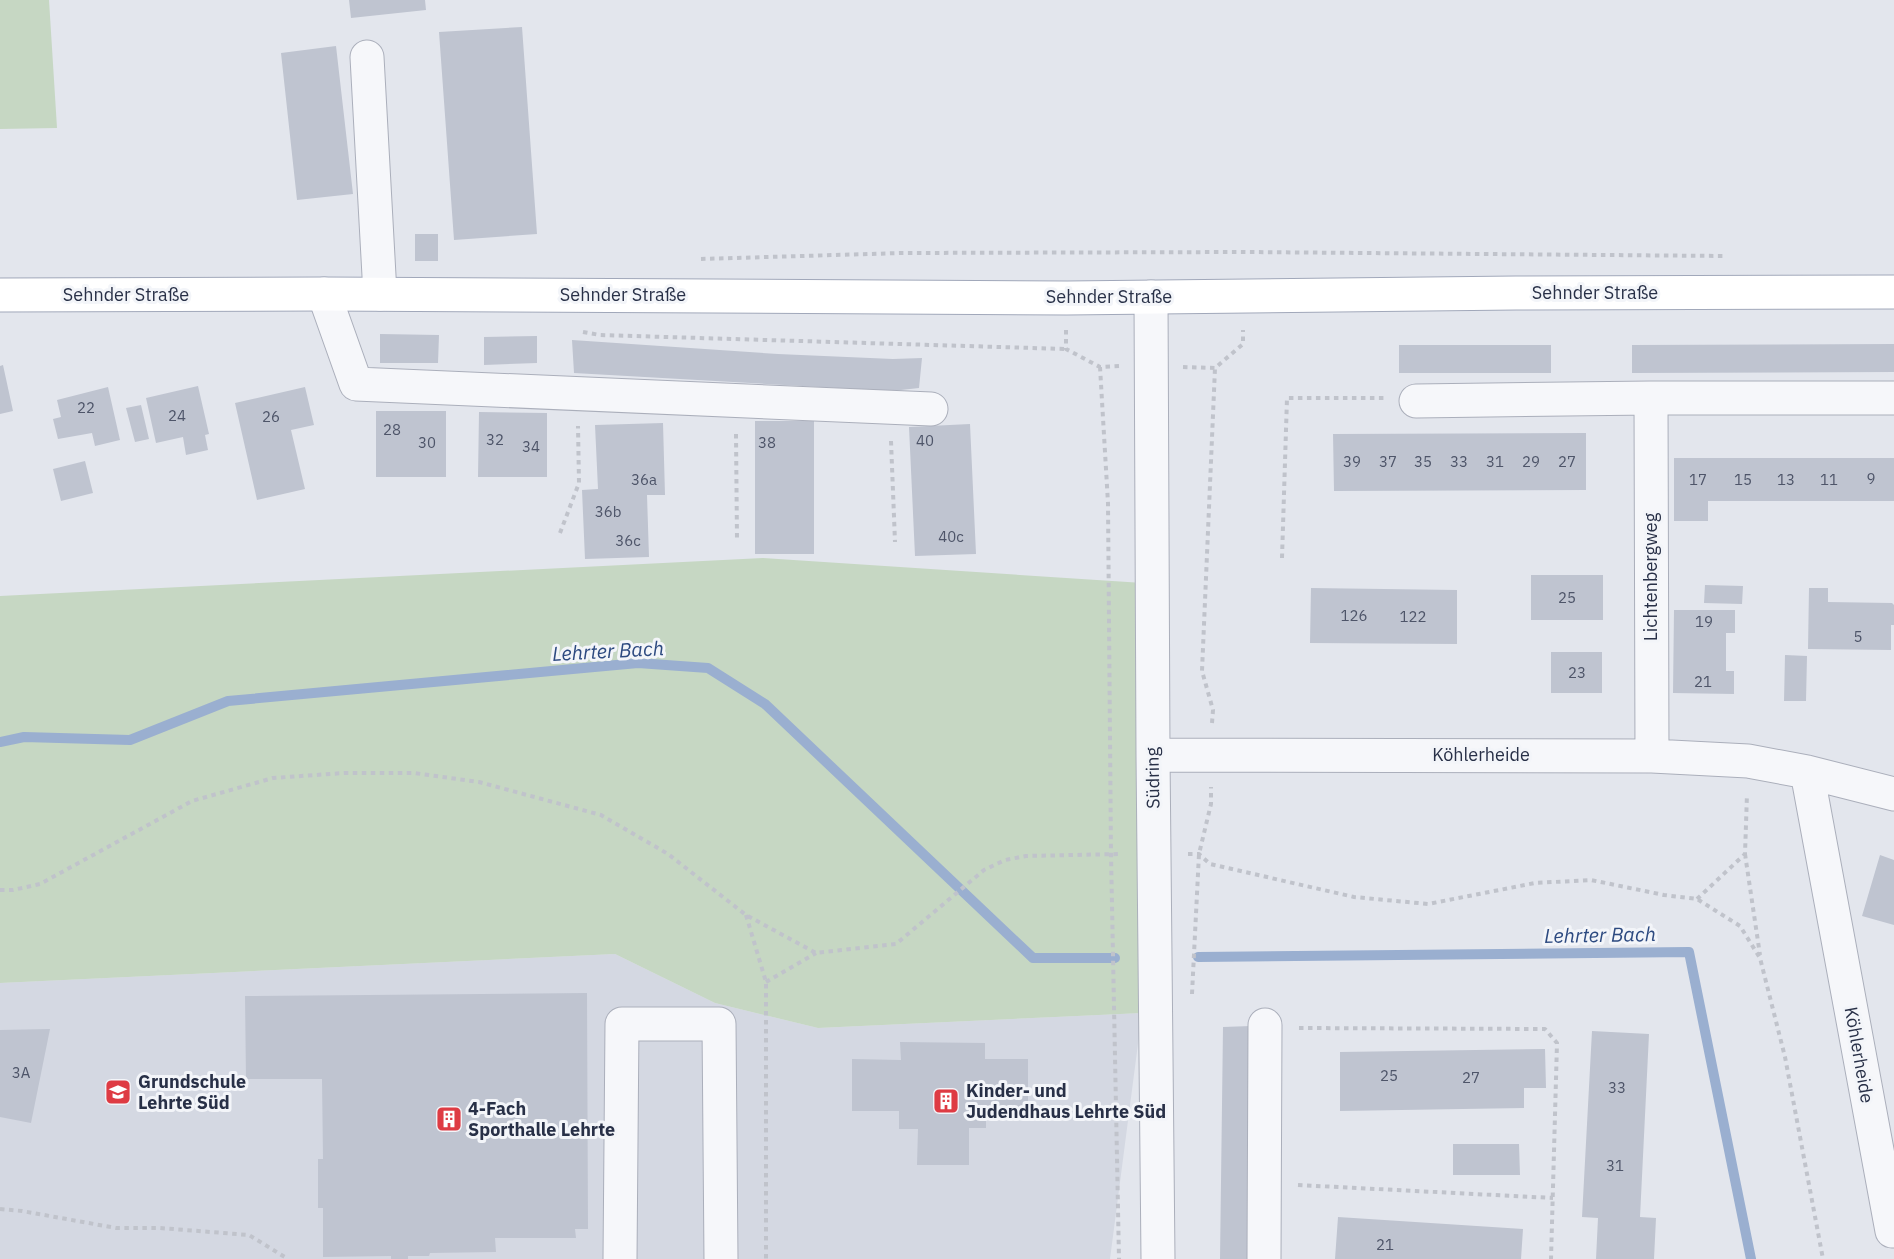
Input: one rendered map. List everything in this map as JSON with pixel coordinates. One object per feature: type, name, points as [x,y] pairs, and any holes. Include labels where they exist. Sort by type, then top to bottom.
[{"type":"main road","name":"Sehnder Straße","points":[[0,295],[1151,297],[1894,292]]},
{"type":"street","points":[[367,57],[380,294]]},
{"type":"street","points":[[324,294],[356,384],[931,409]]},
{"type":"street","name":"Südring","points":[[1151,297],[1158,1259]]},
{"type":"street","points":[[1416,402],[1651,398],[1894,398]]},
{"type":"street","name":"Lichtenbergweg","points":[[1651,398],[1652,756]]},
{"type":"street","name":"Köhlerheide","points":[[1153,755],[1652,756],[1748,761],[1807,772],[1894,794]]},
{"type":"street","name":"Köhlerheide","points":[[1807,772],[1892,1231]]},
{"type":"street","points":[[620,1259],[622,1024],[719,1024],[722,1259]]},
{"type":"street","points":[[1264,1259],[1265,1025]]},
{"type":"path","points":[[693,260],[902,253],[1245,252],[1729,256]]},
{"type":"path","points":[[577,330],[600,335],[1066,349]]},
{"type":"path","points":[[1100,367],[1108,503],[1111,854],[1119,1259]]},
{"type":"path","points":[[1191,1002],[1199,854],[1211,804],[1213,710],[1202,671],[1215,368]]},
{"type":"path","points":[[560,533],[579,483],[577,393]]},
{"type":"path","points":[[1282,558],[1287,398],[1400,398],[1416,402]]},
{"type":"path","points":[[736,400],[737,539]]},
{"type":"path","points":[[890,407],[895,542]]},
{"type":"path","points":[[1748,761],[1745,854],[1760,958],[1785,1057],[1823,1259]]},
{"type":"path","points":[[0,890],[13,891],[40,884],[192,801],[273,778],[344,773],[414,773],[478,782],[601,815],[668,854],[746,915],[816,953]]},
{"type":"path","points":[[766,982],[816,953],[896,944],[984,870],[1005,860],[1026,856],[1199,854],[1210,864],[1354,897],[1428,904],[1535,883],[1590,880],[1664,896],[1696,899],[1740,926],[1760,958]]},
{"type":"path","points":[[1696,899],[1745,854]]},
{"type":"path","points":[[746,915],[766,982],[766,1259]]},
{"type":"path","points":[[1265,1025],[1308,1028],[1545,1029],[1557,1043],[1551,1259]]},
{"type":"path","points":[[1265,1184],[1553,1198]]},
{"type":"path","points":[[0,1209],[116,1228],[160,1228],[249,1235],[288,1259]]},
{"type":"shaded area","points":[[615,954],[715,1003],[818,1028],[1142,1013],[1110,1259],[0,1259],[0,983]]},
{"type":"green space","points":[[0,0],[49,0],[57,128],[0,129]]},
{"type":"green space","points":[[763,558],[1143,583],[1142,1013],[818,1028],[715,1003],[615,954],[0,983],[0,596]]},
{"type":"building","points":[[349,0],[425,0],[426,10],[351,18]]},
{"type":"building","points":[[522,27],[537,234],[454,240],[439,32]]},
{"type":"building","points":[[336,46],[353,194],[297,200],[281,53]]},
{"type":"building","points":[[415,234],[438,234],[438,261],[415,261]]},
{"type":"building","points":[[380,334],[439,335],[438,363],[380,363]]},
{"type":"building","points":[[537,336],[537,363],[484,365],[484,337]]},
{"type":"building","points":[[572,340],[778,354],[893,359],[922,358],[919,388],[892,391],[574,373]]},
{"type":"building","points":[[1894,344],[1894,372],[1632,373],[1632,345]]},
{"type":"building","points":[[1399,345],[1551,345],[1551,373],[1399,373]]},
{"type":"building","points":[[3,365],[13,411],[0,414],[0,366]]},
{"type":"building","points":[[198,386],[209,434],[205,435],[208,450],[186,455],[183,437],[156,443],[146,398]]},
{"type":"building","points":[[108,387],[120,440],[95,446],[92,433],[58,439],[53,419],[61,417],[57,400]]},
{"type":"building","points":[[305,387],[314,425],[291,430],[305,489],[257,500],[235,403]]},
{"type":"building","points":[[141,405],[149,439],[135,442],[126,408]]},
{"type":"building","points":[[376,411],[446,411],[446,477],[376,477]]},
{"type":"building","points":[[479,412],[547,413],[547,477],[478,477]]},
{"type":"building","points":[[755,421],[814,421],[814,554],[755,554]]},
{"type":"building","points":[[663,423],[665,495],[647,495],[649,557],[585,559],[582,490],[598,489],[595,425]]},
{"type":"building","points":[[970,424],[976,554],[915,556],[909,427]]},
{"type":"building","points":[[1586,433],[1586,490],[1334,491],[1333,434]]},
{"type":"building","points":[[1674,458],[1894,458],[1894,501],[1708,501],[1708,521],[1674,521]]},
{"type":"building","points":[[85,461],[93,493],[61,501],[53,469]]},
{"type":"building","points":[[1531,575],[1603,575],[1603,620],[1531,620]]},
{"type":"building","points":[[1705,585],[1743,586],[1742,604],[1704,603]]},
{"type":"building","points":[[1311,588],[1457,590],[1457,644],[1310,643]]},
{"type":"building","points":[[1809,588],[1828,588],[1828,602],[1892,603],[1894,605],[1894,625],[1891,625],[1891,650],[1808,649]]},
{"type":"building","points":[[1674,610],[1735,610],[1735,633],[1726,633],[1726,671],[1734,671],[1734,694],[1673,693]]},
{"type":"building","points":[[1551,652],[1602,652],[1602,693],[1551,693]]},
{"type":"building","points":[[1785,655],[1807,656],[1806,701],[1784,701]]},
{"type":"building","points":[[1880,855],[1894,860],[1894,925],[1862,916]]},
{"type":"building","name":"4-Fach Sporthalle Lehrte","points":[[587,993],[588,1229],[575,1229],[576,1238],[495,1238],[496,1252],[430,1253],[429,1256],[408,1256],[408,1259],[391,1259],[391,1256],[323,1257],[323,1208],[318,1208],[318,1159],[323,1159],[322,1079],[246,1079],[245,996]]},
{"type":"building","points":[[1251,1026],[1248,1259],[1220,1259],[1223,1027]]},
{"type":"building","points":[[50,1029],[31,1123],[0,1117],[0,1030]]},
{"type":"building","points":[[1592,1031],[1649,1034],[1640,1217],[1656,1218],[1654,1259],[1596,1259],[1598,1218],[1582,1217]]},
{"type":"building","name":"Kinder- und Judendhaus Lehrte Süd","points":[[900,1042],[985,1043],[985,1059],[1028,1059],[1028,1112],[986,1111],[986,1128],[969,1128],[969,1165],[917,1165],[918,1129],[899,1129],[899,1111],[852,1111],[852,1059],[901,1060]]},
{"type":"building","points":[[1545,1049],[1546,1088],[1524,1088],[1524,1108],[1340,1111],[1340,1052]]},
{"type":"building","points":[[1453,1144],[1519,1144],[1520,1175],[1453,1175]]},
{"type":"building","points":[[1338,1217],[1523,1229],[1521,1259],[1335,1259]]},
{"type":"waterway","name":"Lehrter Bach","points":[[0,742],[24,737],[130,740],[228,701],[638,663],[708,668],[765,704],[1033,958],[1115,958]]},
{"type":"waterway","name":"Lehrter Bach","points":[[1198,957],[1689,952],[1751,1259]]},
{"type":"place","name":"Grundschule Lehrte Süd","points":[[118,1092]]},
{"type":"place","name":"Kinder- und Judendhaus Lehrte Süd","points":[[946,1101]]},
{"type":"place","name":"4-Fach Sporthalle Lehrte","points":[[449,1119]]}]
